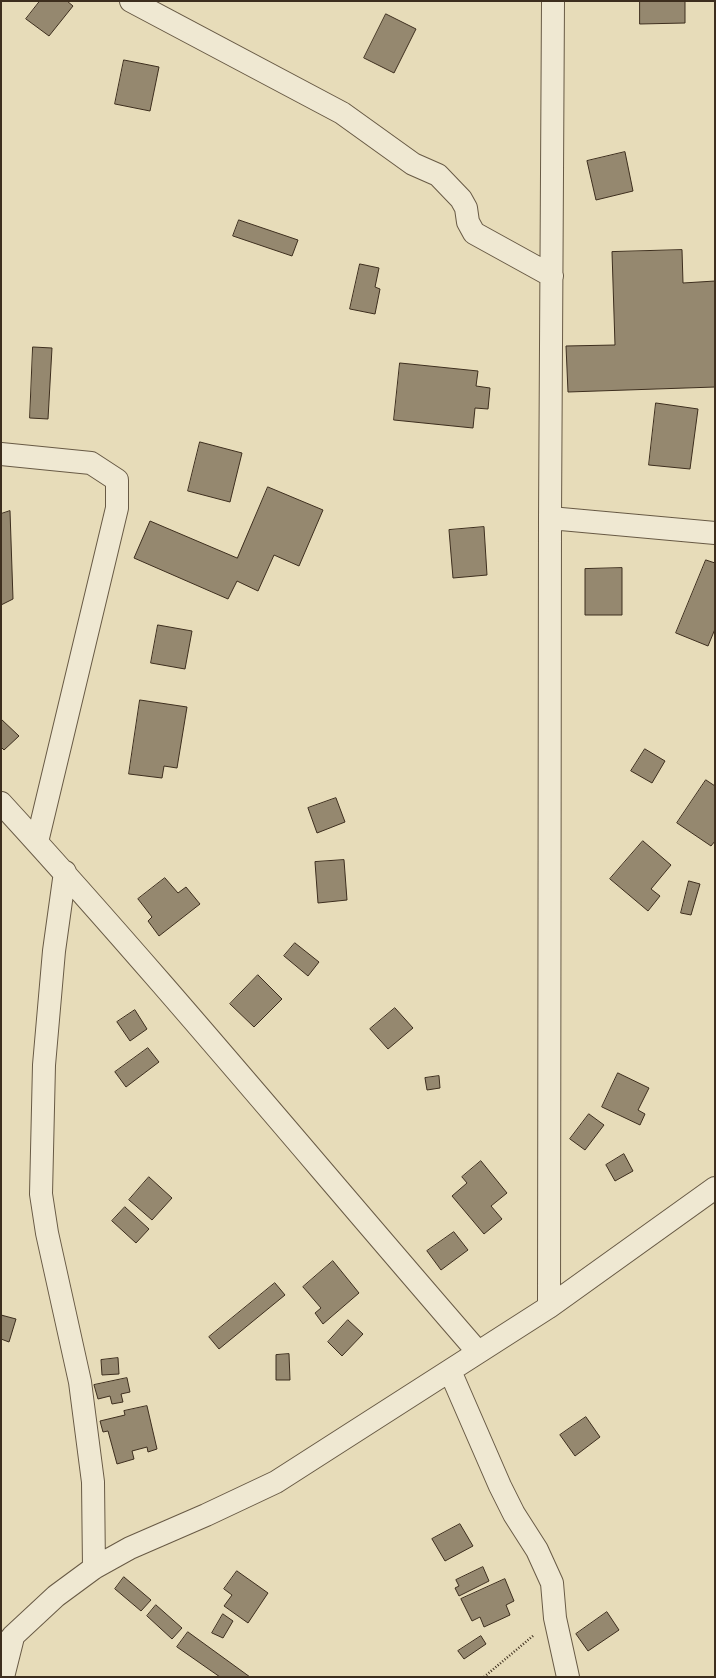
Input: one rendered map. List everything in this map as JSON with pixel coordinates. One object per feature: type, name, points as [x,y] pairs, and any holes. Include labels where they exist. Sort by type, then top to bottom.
[{"type":"street","points":[[131,1],[342,113],[413,164],[438,175],[461,199],[466,208],[468,222],[474,233],[552,276]]},
{"type":"street","points":[[549,1307],[550,518],[553,1]]},
{"type":"street","points":[[1,454],[91,463],[117,480],[117,508],[37,842]]},
{"type":"street","points":[[550,518],[715,533]]},
{"type":"street","points":[[1,803],[65,872],[306,1150],[478,1352]]},
{"type":"street","points":[[65,872],[54,951],[44,1065],[41,1194],[47,1232],[81,1389],[93,1482],[94,1568]]},
{"type":"street","points":[[3,1677],[7,1644],[56,1596],[94,1568],[130,1548],[206,1515],[276,1482],[549,1307],[715,1188]]},
{"type":"street","points":[[450,1371],[500,1486],[514,1514],[537,1550],[552,1583],[555,1618],[568,1677]]},
{"type":"path","points":[[484,1677],[555,1618]]},
{"type":"building","points":[[40,1],[67,1],[73,6],[49,36],[26,19]]},
{"type":"building","points":[[640,1],[685,1],[685,23],[640,24]]},
{"type":"building","points":[[386,14],[416,29],[394,73],[364,58]]},
{"type":"building","points":[[124,60],[159,67],[150,111],[115,104]]},
{"type":"building","points":[[625,152],[633,191],[596,200],[587,161]]},
{"type":"building","points":[[239,220],[298,240],[292,256],[233,236]]},
{"type":"building","points":[[682,250],[683,283],[715,281],[715,387],[568,392],[566,346],[615,345],[612,252]]},
{"type":"building","points":[[360,264],[379,268],[375,287],[380,289],[375,314],[350,309]]},
{"type":"building","points":[[33,347],[52,348],[48,419],[30,418]]},
{"type":"building","points":[[400,363],[478,371],[476,386],[490,388],[488,409],[475,408],[473,428],[394,420]]},
{"type":"building","points":[[656,403],[698,409],[690,469],[649,465]]},
{"type":"building","points":[[200,442],[242,453],[230,502],[188,491]]},
{"type":"building","points":[[268,487],[323,510],[299,566],[274,555],[258,591],[237,581],[228,599],[134,558],[150,521],[237,558]]},
{"type":"building","points":[[10,511],[13,599],[1,605],[1,514]]},
{"type":"building","points":[[484,527],[487,575],[453,578],[449,530]]},
{"type":"building","points":[[706,560],[715,563],[715,629],[708,646],[676,633]]},
{"type":"building","points":[[622,568],[622,615],[585,615],[585,569]]},
{"type":"building","points":[[158,625],[192,631],[185,669],[151,663]]},
{"type":"building","points":[[140,700],[187,707],[177,768],[164,766],[162,778],[129,774]]},
{"type":"building","points":[[1,719],[19,736],[4,750],[1,747]]},
{"type":"building","points":[[645,749],[665,761],[652,783],[631,771]]},
{"type":"building","points":[[706,780],[715,786],[715,841],[711,846],[677,823]]},
{"type":"building","points":[[336,798],[345,822],[317,833],[308,808]]},
{"type":"building","points":[[643,841],[671,865],[651,889],[660,896],[648,911],[610,879]]},
{"type":"building","points":[[344,860],[347,900],[318,903],[315,862]]},
{"type":"building","points":[[165,878],[178,893],[186,887],[200,904],[159,936],[148,921],[152,917],[138,899]]},
{"type":"building","points":[[689,881],[700,884],[691,915],[681,913]]},
{"type":"building","points":[[295,943],[319,962],[308,976],[284,956]]},
{"type":"building","points":[[258,975],[282,999],[254,1027],[230,1004]]},
{"type":"building","points":[[395,1008],[413,1028],[388,1049],[370,1029]]},
{"type":"building","points":[[135,1010],[147,1029],[130,1041],[117,1022]]},
{"type":"building","points":[[148,1048],[159,1062],[126,1087],[115,1072]]},
{"type":"building","points":[[618,1073],[649,1088],[638,1110],[645,1114],[640,1125],[602,1107]]},
{"type":"building","points":[[439,1076],[440,1088],[427,1090],[425,1078]]},
{"type":"building","points":[[589,1114],[604,1125],[585,1150],[570,1139]]},
{"type":"building","points":[[624,1154],[633,1171],[615,1181],[606,1165]]},
{"type":"building","points":[[481,1161],[507,1193],[491,1206],[502,1219],[484,1234],[452,1196],[467,1183],[462,1177]]},
{"type":"building","points":[[149,1177],[172,1198],[152,1220],[129,1200]]},
{"type":"building","points":[[125,1207],[149,1229],[136,1243],[112,1221]]},
{"type":"building","points":[[454,1232],[468,1250],[441,1270],[427,1251]]},
{"type":"building","points":[[333,1261],[359,1293],[323,1324],[315,1313],[321,1308],[303,1287]]},
{"type":"building","points":[[275,1283],[285,1295],[219,1349],[209,1337]]},
{"type":"building","points":[[1,1315],[16,1319],[9,1342],[1,1339]]},
{"type":"building","points":[[348,1320],[363,1334],[342,1356],[328,1342]]},
{"type":"building","points":[[289,1354],[290,1380],[276,1380],[276,1355]]},
{"type":"building","points":[[118,1358],[119,1374],[102,1375],[101,1360]]},
{"type":"building","points":[[127,1378],[130,1392],[121,1394],[123,1402],[112,1404],[110,1396],[98,1399],[94,1385]]},
{"type":"building","points":[[147,1406],[157,1449],[148,1452],[147,1447],[132,1451],[134,1459],[117,1464],[108,1431],[103,1432],[100,1421],[125,1415],[124,1411]]},
{"type":"building","points":[[586,1417],[600,1437],[575,1456],[560,1435]]},
{"type":"building","points":[[460,1524],[473,1546],[445,1561],[432,1539]]},
{"type":"building","points":[[483,1567],[489,1581],[459,1596],[455,1588],[459,1586],[456,1580]]},
{"type":"building","points":[[237,1571],[268,1593],[248,1623],[224,1606],[232,1595],[224,1589]]},
{"type":"building","points":[[124,1577],[151,1600],[141,1611],[115,1589]]},
{"type":"building","points":[[505,1579],[514,1601],[506,1605],[510,1615],[484,1627],[480,1617],[472,1621],[461,1599]]},
{"type":"building","points":[[156,1605],[182,1628],[172,1639],[147,1616]]},
{"type":"building","points":[[607,1612],[619,1630],[588,1651],[576,1634]]},
{"type":"building","points":[[223,1614],[233,1621],[223,1638],[212,1633]]},
{"type":"building","points":[[188,1632],[250,1677],[220,1677],[177,1647]]},
{"type":"building","points":[[481,1636],[486,1644],[464,1659],[458,1651]]}]
